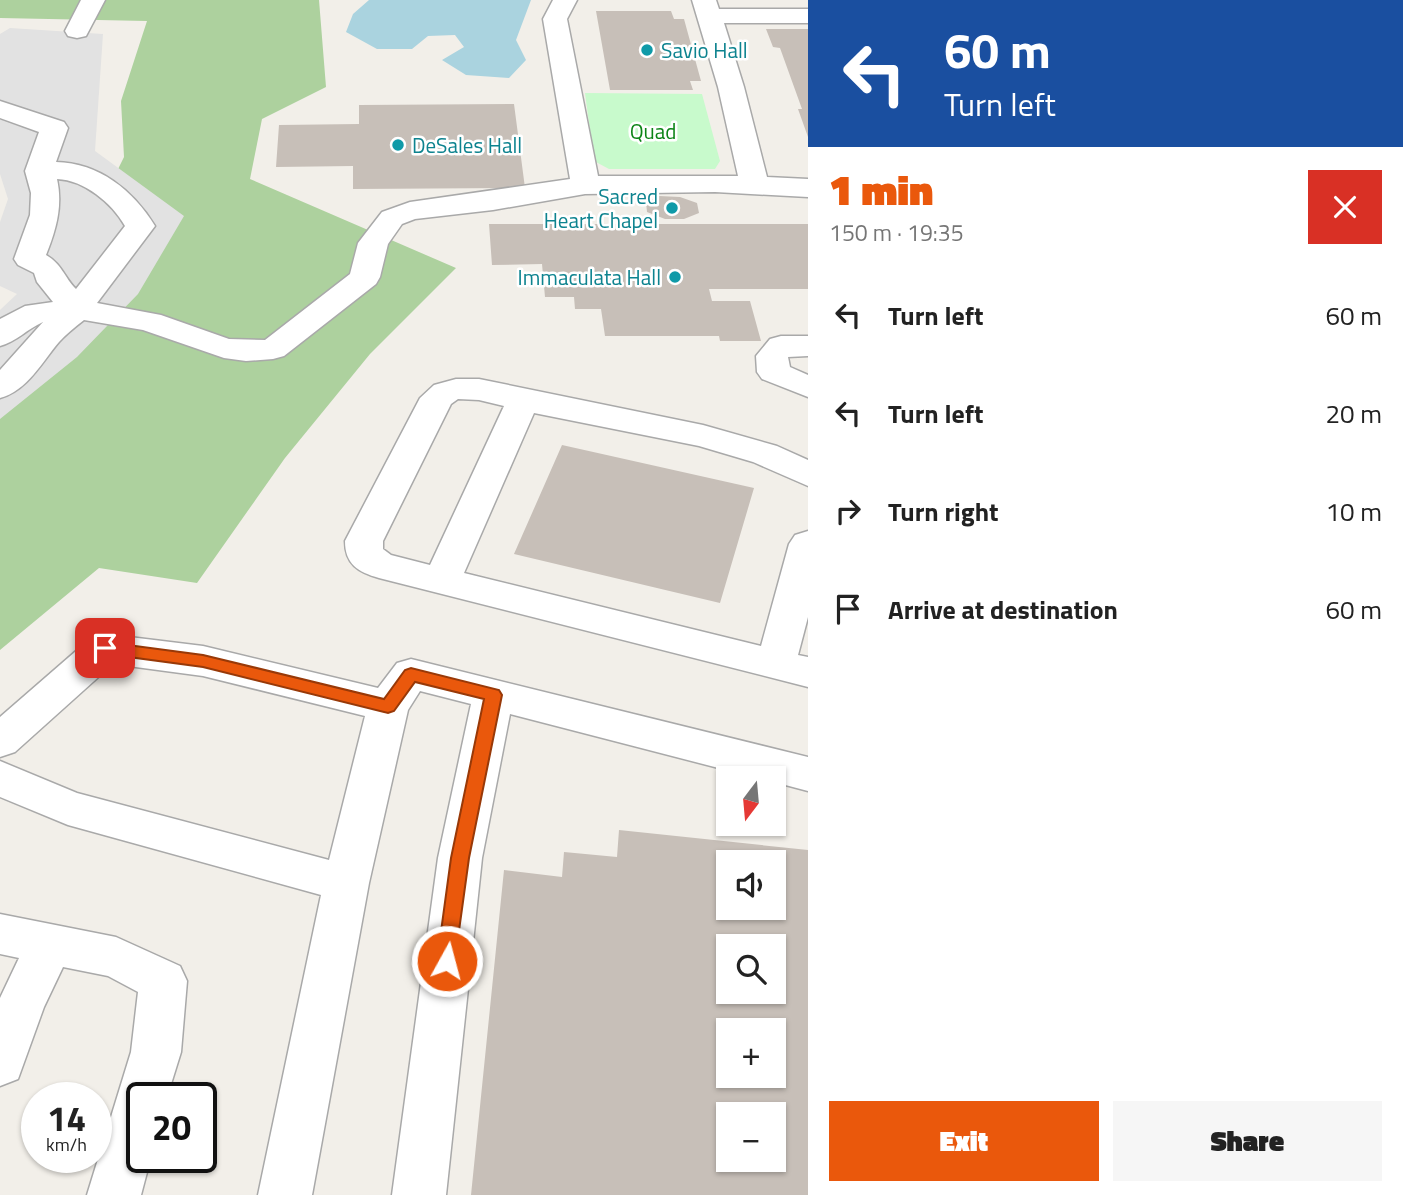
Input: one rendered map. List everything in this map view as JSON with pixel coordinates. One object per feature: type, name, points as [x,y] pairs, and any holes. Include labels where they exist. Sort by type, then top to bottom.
[{"type":"lane","points":[[77,32],[93,0]]},
{"type":"lane","points":[[565,0],[555,19],[585,185]]},
{"type":"lane","points":[[754,184],[746,142],[707,8],[808,16]]},
{"type":"lane","points":[[0,109],[54,128],[39,171],[46,185],[47,202],[40,232],[29,259],[47,268],[52,282],[77,309]]},
{"type":"lane","points":[[0,388],[27,362],[49,333],[77,309],[140,226],[132,209],[99,184],[70,171],[39,171]]},
{"type":"lane","points":[[0,336],[14,323],[36,313],[77,309],[150,322],[224,348],[246,351],[273,349],[346,295],[365,276],[373,243],[392,218],[410,211],[493,201],[585,185],[754,184],[808,188]]},
{"type":"lane","points":[[808,346],[781,346],[772,356],[774,372],[808,387]]},
{"type":"lane","points":[[808,474],[765,454],[703,436],[464,388],[445,391],[437,398],[364,541],[364,555],[379,565],[792,668],[808,544]]},
{"type":"lane","points":[[442,581],[523,400]]},
{"type":"lane","points":[[0,741],[105,648],[203,661],[388,706]]},
{"type":"lane","points":[[285,1195],[346,883],[388,706],[411,674],[808,774]]},
{"type":"lane","points":[[419,1195],[460,858],[494,695]]},
{"type":"lane","points":[[0,778],[68,808],[346,883]]},
{"type":"lane","points":[[0,934],[116,957],[163,981],[156,1052],[147,1082]]},
{"type":"lane","points":[[0,1063],[20,1007],[50,943]]},
{"type":"lane","points":[[114,1195],[126,1153]]},
{"type":"green space","points":[[0,0],[319,0],[326,87],[262,119],[250,179],[456,268],[370,354],[285,458],[197,583],[99,568],[0,650],[0,408],[124,157],[121,101],[147,21],[0,18]]},
{"type":"green space","name":"Quad","points":[[585,93],[702,94],[720,161],[715,169],[609,169],[594,161]]},
{"type":"shaded area","points":[[10,28],[103,34],[95,151],[184,216],[138,294],[77,357],[0,419],[0,310],[17,294],[0,286],[0,222],[8,199],[0,174],[0,34]]},
{"type":"water","points":[[369,0],[531,0],[516,40],[526,60],[509,78],[466,75],[442,60],[464,47],[455,35],[428,36],[412,49],[377,49],[346,32],[353,14]]},
{"type":"building","name":"Savio Hall","points":[[596,11],[671,11],[674,19],[684,19],[701,81],[690,81],[693,90],[610,90]]},
{"type":"building","points":[[766,29],[808,29],[808,137],[798,109],[802,109],[780,48],[773,47]]},
{"type":"building","name":"DeSales Hall","points":[[514,104],[525,188],[353,189],[353,166],[276,167],[279,125],[359,124],[359,105]]},
{"type":"building","name":"Sacred Heart Chapel","points":[[659,196],[680,197],[697,203],[699,213],[684,219],[665,219],[647,212],[646,202]]},
{"type":"building","name":"Immaculata Hall","points":[[489,224],[808,224],[808,289],[709,289],[712,301],[750,301],[761,341],[720,341],[719,336],[605,336],[601,309],[575,309],[574,297],[545,297],[542,264],[492,265]]},
{"type":"building","points":[[562,445],[754,488],[720,603],[514,554]]},
{"type":"building","points":[[619,830],[808,850],[808,1195],[471,1195],[504,870],[562,877],[564,852],[617,857]]},
{"type":"place","name":"Savio Hall","points":[[647,50]]},
{"type":"place","name":"DeSales Hall","points":[[398,145]]},
{"type":"place","name":"Sacred Heart Chapel","points":[[672,208]]},
{"type":"place","name":"Immaculata Hall","points":[[675,277]]},
{"type":"route","points":[[105,648],[203,661],[388,706],[411,674],[494,695],[460,858],[447,961]]}]
